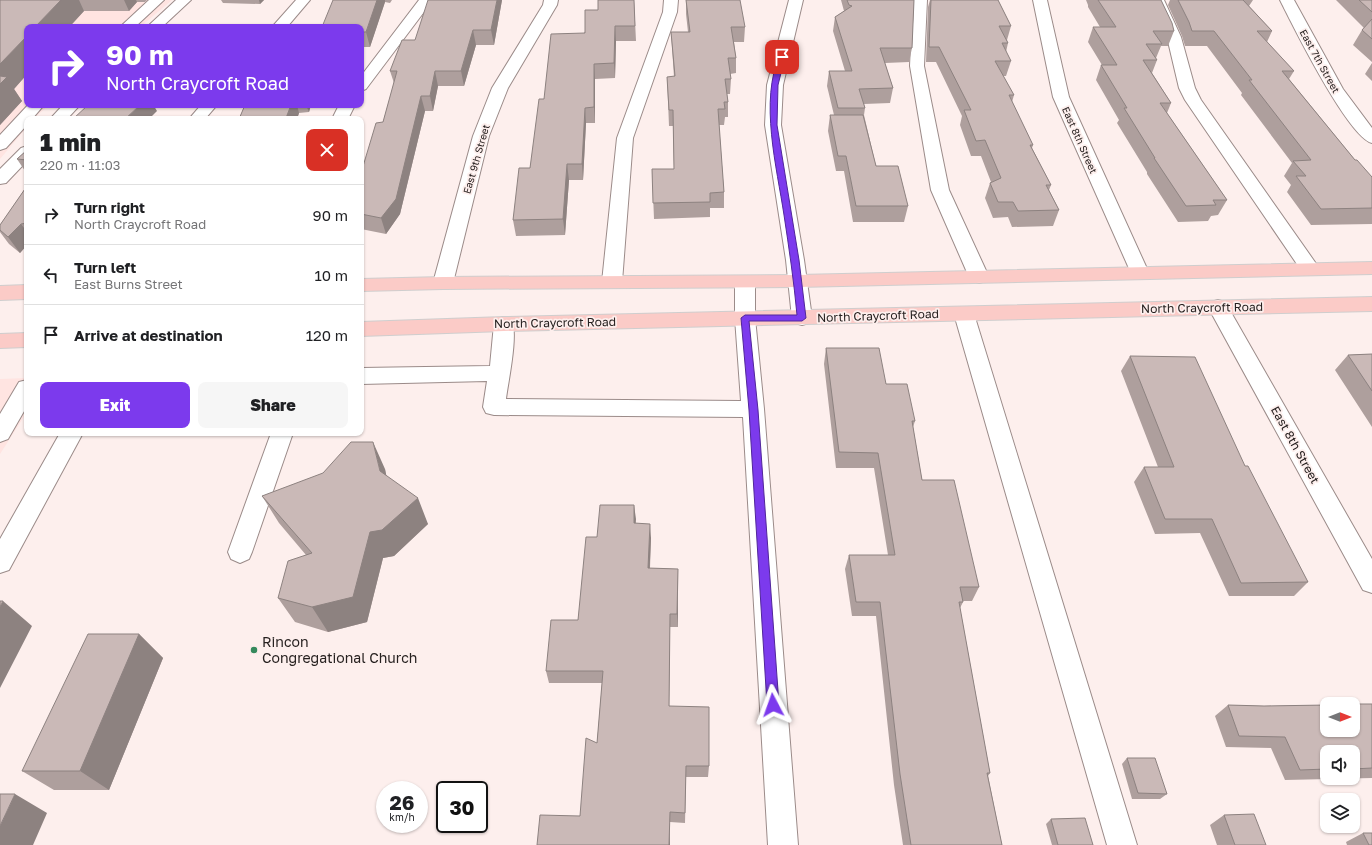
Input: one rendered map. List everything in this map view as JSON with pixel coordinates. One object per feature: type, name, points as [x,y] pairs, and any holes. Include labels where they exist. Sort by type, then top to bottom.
[{"type":"main road","points":[[364,285],[444,283],[745,282],[1372,268]]},
{"type":"main road","points":[[0,293],[24,292]]},
{"type":"main road","name":"North Craycroft Road","points":[[364,329],[745,318],[802,318],[1372,304]]},
{"type":"main road","points":[[0,341],[24,340]]},
{"type":"street","points":[[131,24],[157,0]]},
{"type":"street","points":[[157,24],[184,0]]},
{"type":"street","points":[[282,24],[303,0]]},
{"type":"street","points":[[364,82],[426,0]]},
{"type":"street","name":"East 9th Street","points":[[444,283],[481,136],[500,88],[552,0]]},
{"type":"street","points":[[612,282],[624,138],[670,12],[672,0]]},
{"type":"street","points":[[796,0],[775,85],[773,125],[798,281],[802,318]]},
{"type":"street","points":[[920,0],[917,66],[940,190],[979,277]]},
{"type":"street","name":"East 8th Street","points":[[1040,0],[1061,96],[1140,273]]},
{"type":"street","points":[[1157,0],[1174,37],[1187,88],[1193,100],[1310,269]]},
{"type":"street","name":"East 7th Street","points":[[1287,0],[1332,84],[1359,123],[1372,138]]},
{"type":"street","points":[[26,116],[33,108]]},
{"type":"street","points":[[61,116],[69,108]]},
{"type":"street","points":[[200,116],[206,108]]},
{"type":"street","points":[[0,146],[24,119]]},
{"type":"street","points":[[0,179],[24,154]]},
{"type":"street","points":[[745,282],[745,318],[753,410],[783,845]]},
{"type":"street","name":"East 8th Street","points":[[1218,307],[1372,582]]},
{"type":"street","points":[[964,314],[1122,845]]},
{"type":"street","points":[[504,324],[494,407],[753,410]]},
{"type":"street","points":[[364,376],[499,374]]},
{"type":"street","points":[[0,433],[24,393]]},
{"type":"street","points":[[0,562],[70,436]]},
{"type":"street","points":[[240,552],[281,436]]},
{"type":"shaded area","points":[[0,0],[172,0],[144,24],[24,24],[24,108],[46,108],[36,116],[24,116],[24,131],[0,159]]},
{"type":"shaded area","points":[[24,378],[24,417],[0,454],[0,379]]},
{"type":"building","points":[[0,0],[61,0],[38,24],[24,24],[24,39],[0,64]]},
{"type":"building","points":[[333,0],[377,0],[366,32],[364,32],[364,24],[323,24]]},
{"type":"building","points":[[428,0],[497,0],[491,30],[473,30],[461,71],[435,71],[430,96],[421,96],[396,199],[381,218],[364,215],[364,163],[376,123],[383,122],[397,71],[390,71],[402,40],[415,40]]},
{"type":"building","points":[[598,0],[634,0],[635,26],[615,26],[614,63],[594,64],[594,107],[585,108],[582,164],[567,164],[563,219],[513,220],[519,168],[530,168],[539,99],[544,99],[551,34],[585,33],[585,10],[598,10]]},
{"type":"building","points":[[686,0],[740,0],[745,27],[731,27],[736,58],[728,58],[731,79],[725,79],[728,102],[724,102],[725,109],[718,109],[724,192],[710,193],[710,202],[653,203],[652,169],[674,169],[673,110],[669,110],[667,77],[675,76],[671,32],[690,32]]},
{"type":"building","points":[[847,0],[914,0],[912,48],[880,48],[893,88],[859,89],[865,108],[838,108],[829,71],[852,71],[835,17],[852,6],[849,5]]},
{"type":"building","points":[[931,0],[998,0],[1011,26],[999,26],[1008,43],[1002,43],[1011,61],[995,61],[1014,95],[1009,95],[1033,145],[1030,145],[1051,185],[1046,185],[1059,210],[1018,211],[1013,202],[998,202],[990,183],[1001,178],[985,140],[976,141],[964,110],[971,110],[939,47],[929,47]]},
{"type":"building","points":[[1098,0],[1161,0],[1172,23],[1174,31],[1153,31],[1162,44],[1146,44],[1157,60],[1143,60],[1171,103],[1160,103],[1227,200],[1213,200],[1216,205],[1186,206],[1154,158],[1124,108],[1127,108],[1101,65],[1117,65],[1093,27],[1116,27]]},
{"type":"building","points":[[1178,0],[1243,0],[1272,31],[1257,31],[1294,71],[1282,71],[1355,160],[1357,160],[1372,177],[1372,208],[1321,209],[1296,176],[1306,176],[1293,161],[1311,160],[1249,80],[1252,80],[1214,31],[1192,31]]},
{"type":"building","points":[[1359,0],[1372,0],[1372,12]]},
{"type":"building","points":[[1372,19],[1372,39],[1362,30]]},
{"type":"building","points":[[0,76],[7,77],[0,84]]},
{"type":"building","points":[[85,108],[137,108],[128,116],[76,116]]},
{"type":"building","points":[[244,108],[290,108],[287,116],[240,116]]},
{"type":"building","points":[[830,115],[863,115],[876,166],[898,166],[908,206],[856,206],[846,156],[838,156]]},
{"type":"building","points":[[24,153],[24,160],[17,159]]},
{"type":"building","points":[[24,190],[24,224],[21,224],[8,237],[0,230],[0,225]]},
{"type":"building","points":[[826,348],[879,348],[886,384],[907,384],[915,421],[912,421],[922,480],[954,480],[979,587],[960,587],[963,602],[959,602],[990,773],[987,773],[1002,845],[911,845],[900,774],[880,602],[856,602],[849,555],[895,555],[878,453],[839,452]]},
{"type":"building","points":[[1372,354],[1372,391],[1348,355]]},
{"type":"building","points":[[1130,356],[1195,357],[1245,466],[1248,466],[1308,582],[1241,583],[1212,519],[1165,519],[1144,467],[1174,467]]},
{"type":"building","points":[[351,442],[373,442],[380,471],[418,498],[382,530],[370,532],[353,597],[312,607],[278,598],[288,561],[312,553],[262,496],[323,473]]},
{"type":"building","points":[[600,505],[634,505],[634,523],[650,524],[648,568],[678,569],[677,614],[670,614],[669,706],[709,707],[709,766],[686,766],[685,813],[670,812],[669,845],[537,845],[540,815],[580,816],[586,738],[597,743],[603,671],[546,671],[551,620],[578,620],[586,537],[597,537]]},
{"type":"building","points":[[88,634],[139,634],[80,771],[22,771]]},
{"type":"building","points":[[1360,704],[1372,704],[1372,768],[1360,769],[1360,745],[1320,745],[1320,769],[1300,770],[1285,737],[1239,736],[1228,705],[1320,705],[1320,737],[1360,737]]},
{"type":"building","points":[[1127,758],[1155,758],[1167,794],[1138,793]]},
{"type":"building","points":[[0,794],[15,794],[0,826]]},
{"type":"building","points":[[1254,814],[1266,845],[1235,845],[1224,815]]},
{"type":"building","points":[[1085,818],[1093,845],[1058,845],[1051,819]]},
{"type":"building","points":[[1363,833],[1372,833],[1372,845],[1369,845]]},
{"type":"place","name":"Rincon Congregational Church","points":[[254,650]]},
{"type":"route","points":[[773,705],[753,410],[745,318],[802,318],[795,260],[773,125],[775,85],[782,57]]}]
